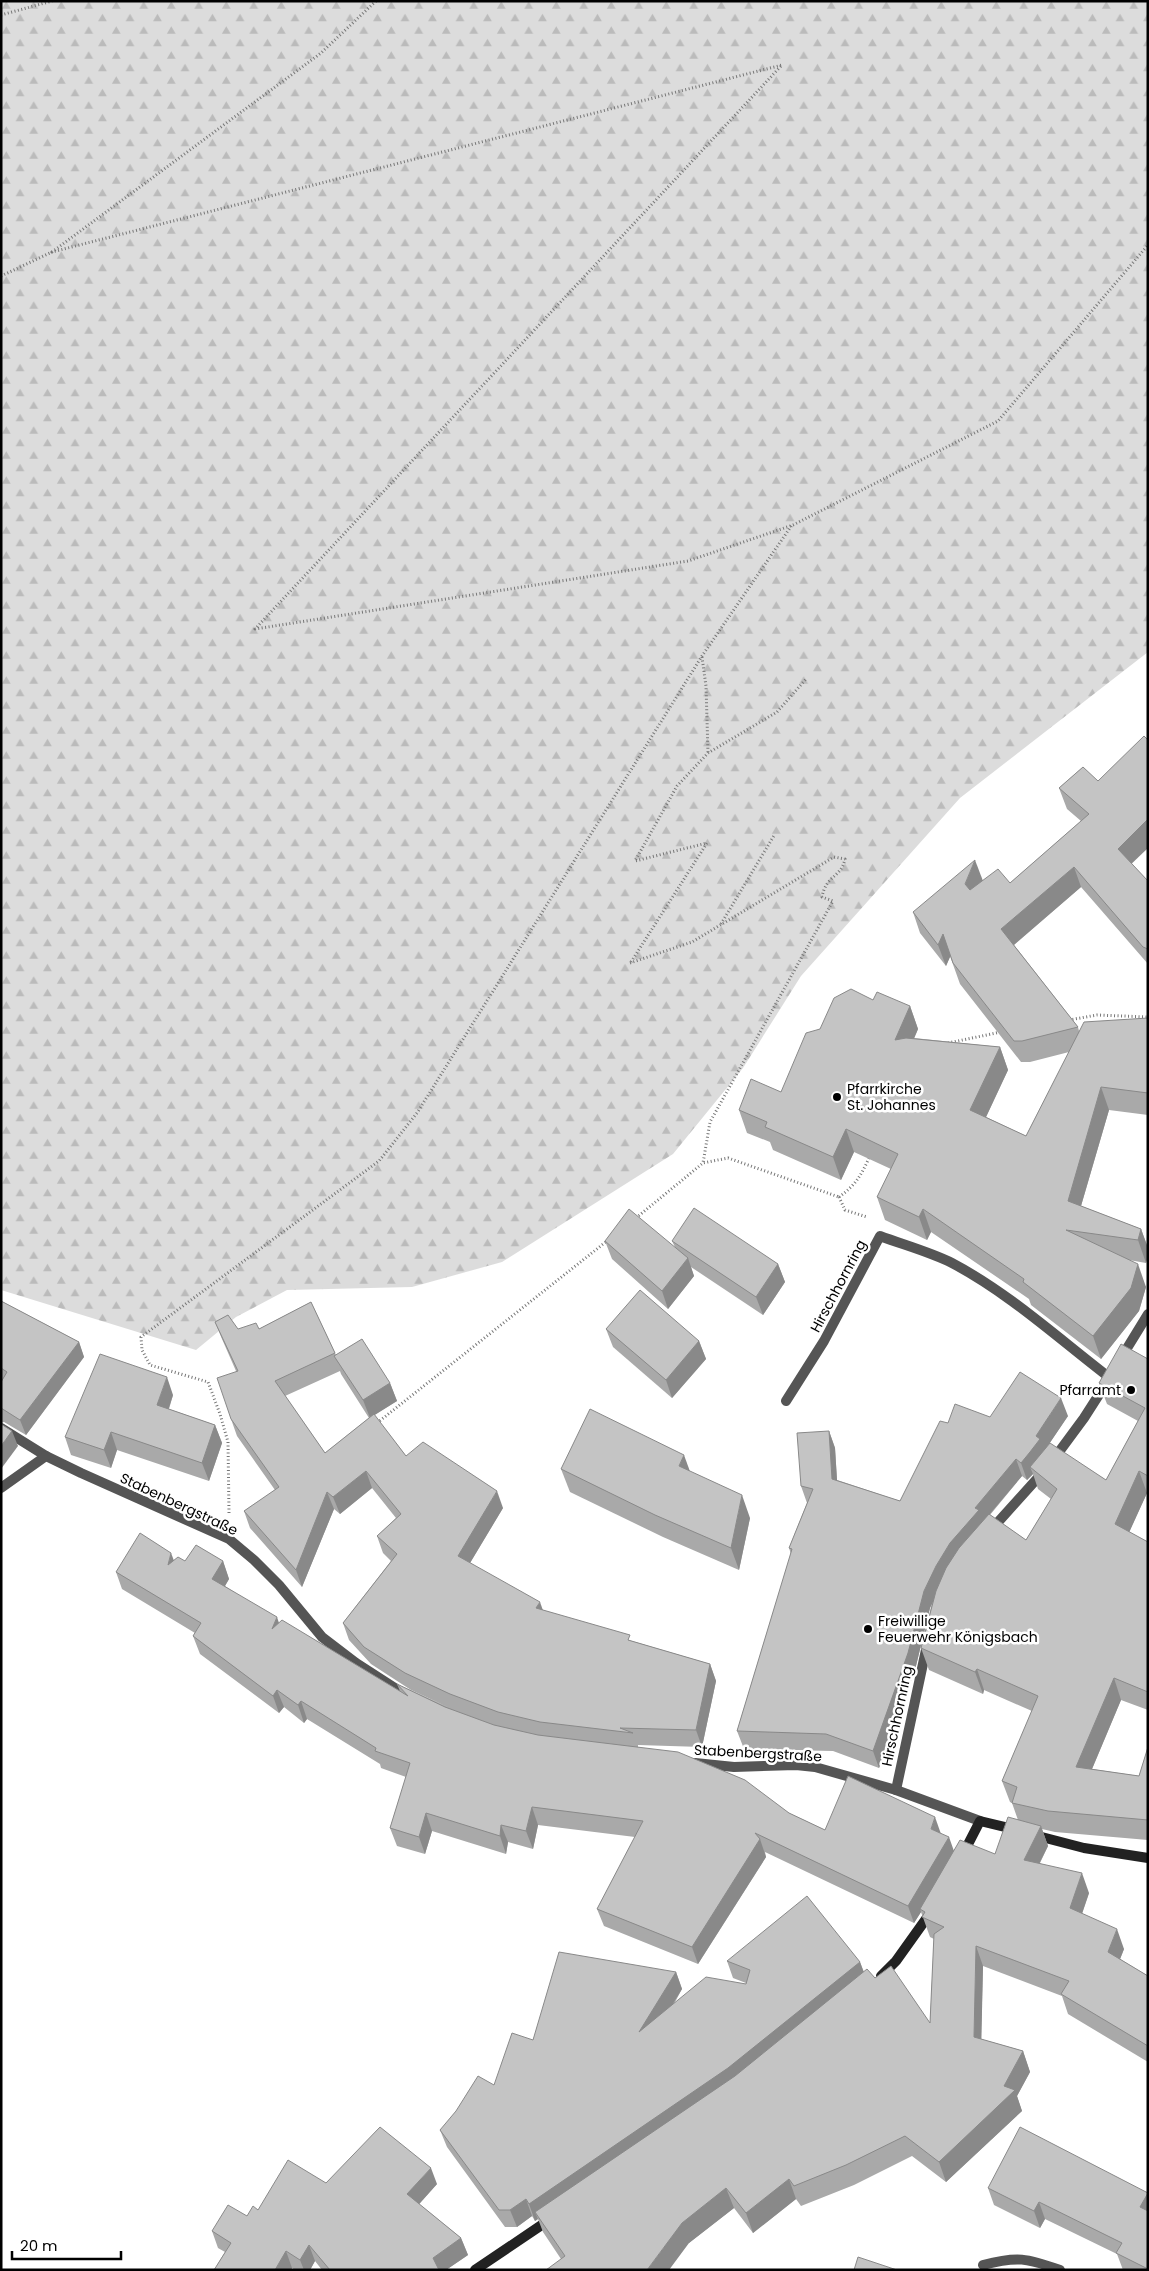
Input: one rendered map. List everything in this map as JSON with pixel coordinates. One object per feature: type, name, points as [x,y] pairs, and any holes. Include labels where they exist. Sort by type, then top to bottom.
[{"type":"street","name":"Hirschhornring","points":[[786,1401],[824,1341],[880,1236],[949,1262],[972,1274],[996,1290],[1110,1378]]},
{"type":"street","points":[[983,1539],[1042,1474],[1084,1418],[1148,1314]]},
{"type":"street","name":"Stabenbergstraße","points":[[1,1428],[46,1456],[125,1494],[172,1512],[229,1539],[279,1585],[322,1637],[356,1663],[416,1700]]},
{"type":"street","points":[[1,1488],[46,1456]]},
{"type":"street","name":"Hirschhornring","points":[[896,1790],[916,1690],[930,1633]]},
{"type":"street","name":"Stabenbergstraße","points":[[688,1763],[734,1767],[796,1765],[815,1767],[896,1790],[980,1821]]},
{"type":"street","points":[[958,1864],[980,1821],[1084,1848],[1148,1858]]},
{"type":"street","points":[[871,1984],[896,1961],[940,1899]]},
{"type":"street","points":[[475,2270],[561,2211]]},
{"type":"street","points":[[983,2265],[1008,2258],[1031,2259],[1060,2270]]},
{"type":"path","points":[[1,15],[52,1]]},
{"type":"path","points":[[52,252],[321,53],[376,1]]},
{"type":"path","points":[[1,276],[52,252],[782,65],[255,629],[688,561],[792,525],[998,421],[1148,244]]},
{"type":"path","points":[[229,1539],[228,1442],[208,1382],[150,1365],[142,1350],[141,1337],[379,1161],[417,1113],[702,656],[792,525]]},
{"type":"path","points":[[702,656],[706,686],[708,753]]},
{"type":"path","points":[[703,1162],[710,1122],[833,901],[822,897],[824,886],[844,868],[845,859],[834,857],[692,942],[630,963],[707,844],[634,861],[676,786],[708,753],[777,712],[806,679]]},
{"type":"path","points":[[721,925],[775,834]]},
{"type":"path","points":[[1061,1022],[1097,1015],[1148,1017]]},
{"type":"path","points":[[940,1045],[1008,1031]]},
{"type":"path","points":[[839,1197],[859,1180],[871,1154]]},
{"type":"path","points":[[628,1224],[703,1162],[728,1158],[839,1197],[845,1210],[870,1218]]},
{"type":"path","points":[[370,1428],[613,1237]]},
{"type":"green space","points":[[1,1],[1148,1],[1148,652],[960,798],[801,976],[743,1068],[673,1154],[502,1262],[412,1287],[287,1290],[236,1317],[196,1350],[1,1290]]},
{"type":"building","points":[[1144,736],[1148,740],[1148,819],[1118,849],[1148,881],[1148,949],[1143,947],[1074,867],[1001,929],[1078,1027],[1022,1041],[1014,1041],[953,963],[943,934],[938,945],[913,912],[975,860],[965,884],[970,890],[998,869],[1010,883],[1089,814],[1059,788],[1083,767],[1098,781]]},
{"type":"building","points":[[851,989],[873,1000],[877,992],[910,1006],[895,1040],[906,1038],[1000,1047],[970,1110],[1026,1136],[1084,1022],[1148,1018],[1148,1093],[1101,1087],[1068,1201],[1141,1229],[1138,1240],[1066,1230],[1138,1264],[1131,1288],[1093,1336],[1023,1282],[1024,1279],[923,1209],[919,1217],[877,1197],[898,1154],[846,1129],[833,1157],[765,1127],[767,1122],[739,1110],[751,1079],[781,1092],[806,1033],[820,1029],[834,998]]},
{"type":"building","points":[[694,1208],[778,1264],[756,1297],[672,1241]]},
{"type":"building","points":[[629,1209],[688,1258],[662,1291],[605,1241]]},
{"type":"building","points":[[640,1290],[699,1341],[666,1380],[606,1329]]},
{"type":"building","points":[[1,1301],[79,1342],[20,1420],[1,1408],[1,1382],[7,1372],[1,1368]]},
{"type":"building","points":[[311,1302],[335,1353],[275,1381],[325,1453],[374,1414],[406,1456],[423,1442],[497,1491],[458,1556],[540,1602],[536,1608],[630,1635],[628,1640],[710,1664],[696,1730],[620,1728],[633,1733],[540,1722],[498,1712],[450,1694],[405,1673],[364,1647],[343,1623],[397,1554],[377,1536],[401,1514],[366,1471],[333,1497],[327,1492],[296,1570],[244,1511],[279,1487],[231,1419],[217,1378],[238,1371],[215,1322],[228,1315],[238,1329],[256,1323],[259,1329]]},
{"type":"building","points":[[362,1339],[390,1383],[363,1400],[334,1356]]},
{"type":"building","points":[[1121,1344],[1148,1359],[1148,1476],[1139,1471],[1115,1524],[1148,1542],[1148,1692],[1114,1678],[1076,1767],[1139,1776],[1148,1747],[1148,1820],[1048,1811],[1012,1803],[1017,1787],[1002,1781],[1038,1696],[977,1669],[975,1672],[921,1648],[936,1591],[946,1568],[959,1548],[989,1514],[1026,1540],[1057,1489],[1030,1467],[1050,1443],[1106,1480],[1145,1408],[1099,1383]]},
{"type":"building","points":[[100,1354],[167,1377],[157,1405],[215,1425],[202,1463],[111,1432],[104,1450],[65,1437]]},
{"type":"building","points":[[1020,1372],[1061,1398],[1036,1436],[1040,1439],[1021,1463],[1016,1459],[975,1508],[979,1510],[950,1543],[936,1566],[924,1591],[908,1653],[873,1751],[826,1734],[737,1731],[792,1549],[789,1548],[813,1489],[801,1486],[797,1433],[829,1431],[832,1479],[900,1501],[940,1421],[948,1423],[955,1404],[990,1417]]},
{"type":"building","points":[[590,1409],[684,1455],[679,1466],[742,1495],[731,1548],[655,1515],[561,1469]]},
{"type":"building","points":[[1,1424],[12,1431],[1,1446]]},
{"type":"building","points":[[140,1533],[171,1553],[168,1565],[178,1557],[185,1561],[196,1545],[223,1561],[212,1579],[277,1617],[272,1629],[282,1620],[408,1696],[397,1684],[445,1707],[494,1725],[538,1735],[678,1752],[745,1780],[789,1813],[825,1830],[848,1776],[935,1817],[931,1829],[949,1837],[908,1906],[755,1833],[760,1839],[692,1947],[597,1909],[643,1821],[532,1807],[526,1831],[501,1825],[500,1836],[426,1813],[419,1837],[390,1828],[410,1763],[375,1751],[376,1748],[301,1701],[298,1705],[277,1690],[273,1696],[193,1636],[201,1623],[116,1572]]},
{"type":"building","points":[[1008,1817],[1041,1826],[1024,1860],[1082,1873],[1070,1908],[1117,1929],[1108,1952],[1148,1976],[1148,2046],[1061,1994],[1069,1981],[976,1946],[974,2037],[1023,2051],[1004,2086],[1015,2090],[939,2162],[905,2136],[846,2165],[794,2186],[789,2179],[746,2213],[726,2188],[682,2223],[647,2270],[546,2270],[565,2256],[535,2212],[735,2076],[867,1969],[875,1978],[891,1966],[930,2023],[934,1934],[944,1927],[922,1917],[925,1912],[920,1909],[960,1840],[995,1854]]},
{"type":"building","points":[[807,1896],[860,1962],[728,2068],[529,2204],[526,2199],[510,2210],[499,2210],[440,2130],[456,2111],[478,2076],[494,2085],[512,2033],[533,2040],[559,1952],[676,1972],[639,2032],[706,1977],[746,1984],[750,1970],[727,1961]]},
{"type":"building","points":[[380,2127],[431,2168],[407,2194],[461,2238],[433,2258],[439,2270],[330,2270],[309,2245],[300,2260],[286,2251],[275,2270],[214,2270],[231,2243],[212,2231],[228,2205],[247,2216],[253,2206],[258,2210],[288,2160],[326,2183]]},
{"type":"building","points":[[1020,2127],[1148,2193],[1140,2207],[1148,2211],[1148,2269],[1116,2253],[1122,2243],[1039,2202],[1034,2211],[988,2188]]},
{"type":"building","points":[[858,2257],[897,2270],[854,2270]]},
{"type":"place","name":"Pfarrkirche St. Johannes","points":[[837,1097]]},
{"type":"place","name":"Pfarramt","points":[[1131,1390]]},
{"type":"place","name":"Freiwillige Feuerwehr Königsbach","points":[[868,1629]]}]
